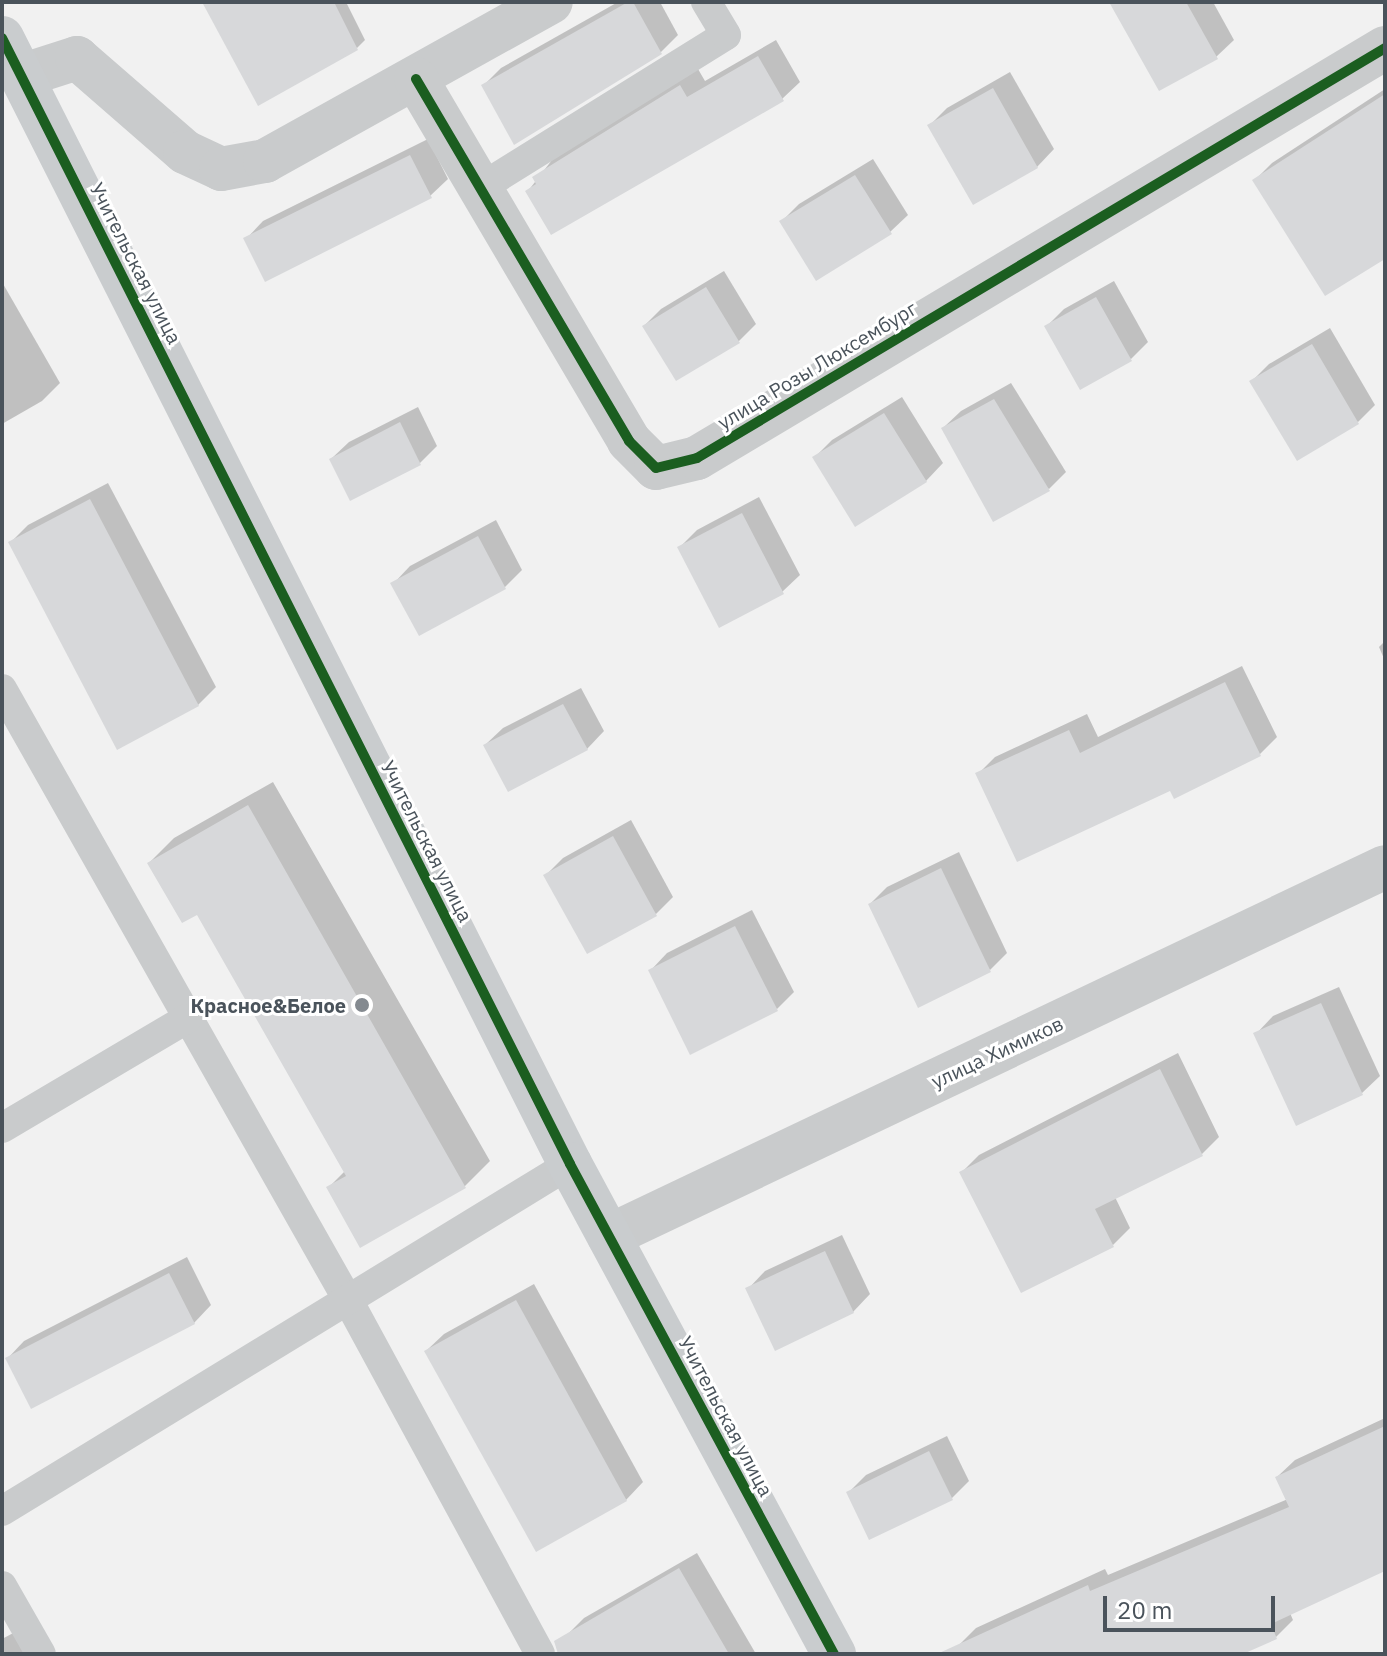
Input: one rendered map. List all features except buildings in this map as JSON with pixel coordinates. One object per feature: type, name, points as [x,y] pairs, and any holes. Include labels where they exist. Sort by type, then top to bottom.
[{"type":"street","points":[[21,76],[77,58],[185,152],[221,169],[265,161],[416,79],[525,8]]},
{"type":"street","name":"Учительская улица","points":[[2,38],[570,1164],[834,1654]]},
{"type":"street","name":"улица Розы Люксембург","points":[[416,79],[477,190],[629,441],[656,468],[697,458],[1385,48]]},
{"type":"street","name":"улица Химиков","points":[[609,1236],[1385,867]]},
{"type":"lane","points":[[477,190],[726,35],[706,2]]},
{"type":"lane","points":[[2,689],[186,1019],[349,1302],[540,1654]]},
{"type":"lane","points":[[2,1128],[186,1019]]},
{"type":"lane","points":[[2,1511],[349,1302],[570,1164]]},
{"type":"lane","points":[[2,1586],[41,1654]]},
{"type":"cycle path","points":[[2,38],[570,1164],[834,1654]]},
{"type":"cycle path","points":[[416,79],[629,441],[656,468],[697,458],[1385,48]]},
{"type":"place","name":"Красное&Белое","points":[[362,1005]]}]
